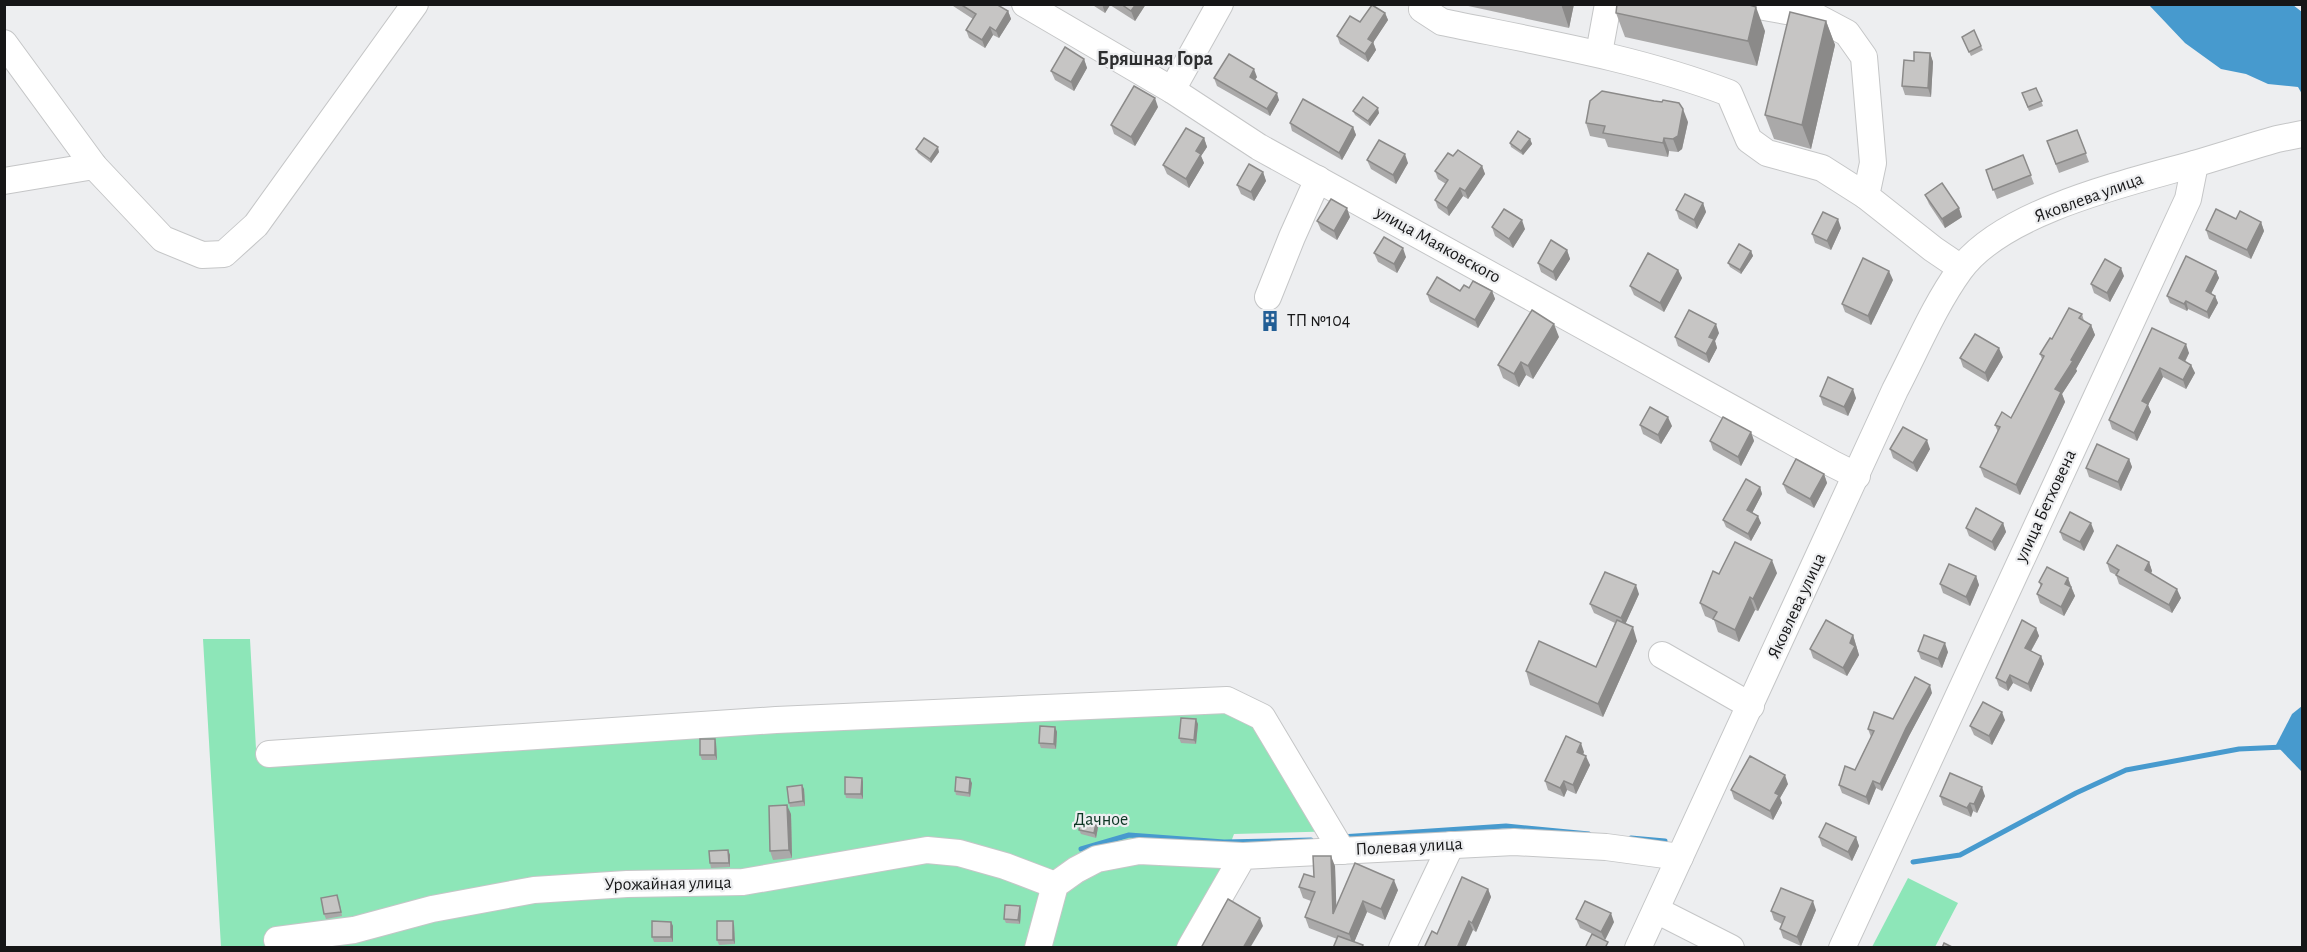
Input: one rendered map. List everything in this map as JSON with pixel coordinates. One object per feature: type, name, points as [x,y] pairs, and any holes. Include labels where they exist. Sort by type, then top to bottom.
[{"type":"street","points":[[4,43],[94,166],[163,239],[202,255],[224,254],[256,225],[416,4]]},
{"type":"street","name":"улица Маяковского","points":[[1025,4],[1172,90],[1259,147],[1857,476]]},
{"type":"street","points":[[1172,90],[1220,4]]},
{"type":"street","points":[[1423,4],[1422,9],[1442,22],[1599,53],[1687,77],[1730,93],[1749,140],[1767,153],[1822,168],[1866,196],[1961,268]]},
{"type":"street","points":[[1599,53],[1608,4]]},
{"type":"street","points":[[1747,4],[1815,16],[1847,33],[1864,57],[1873,163],[1866,196]]},
{"type":"street","points":[[2195,164],[2277,139],[2302,134]]},
{"type":"street","name":"Яковлева улица","points":[[1638,948],[1895,390],[1936,310],[1961,268],[1987,244],[2020,224],[2062,205],[2111,187],[2195,164]]},
{"type":"street","name":"улица Бетховена","points":[[1842,948],[2188,199],[2195,164]]},
{"type":"street","points":[[4,181],[94,166]]},
{"type":"street","points":[[1268,297],[1318,179]]},
{"type":"street","points":[[1662,655],[1750,706]]},
{"type":"street","points":[[269,754],[776,720],[1227,700],[1262,717],[1342,851]]},
{"type":"street","name":"Полевая улица","points":[[1055,885],[1097,859],[1139,851],[1243,856],[1526,842],[1606,847],[1680,857]]},
{"type":"street","points":[[1402,948],[1451,845]]},
{"type":"street","name":"Урожайная улица","points":[[277,940],[354,930],[432,909],[534,890],[627,884],[743,882],[927,850],[959,854],[987,861],[1055,885]]},
{"type":"street","points":[[1190,948],[1243,856]]},
{"type":"street","points":[[1038,948],[1055,885]]},
{"type":"street","points":[[1656,910],[1731,948]]},
{"type":"green space","name":"Дачное","points":[[203,639],[250,639],[256,749],[1066,694],[1233,688],[1274,712],[1341,831],[1234,834],[1222,866],[1176,947],[221,947]]},
{"type":"green space","points":[[1908,878],[1958,903],[1935,947],[1872,947]]},
{"type":"water","points":[[2149,5],[2293,5],[2302,12],[2302,94],[2298,87],[2268,84],[2246,74],[2221,69],[2185,43]]},
{"type":"water","points":[[2302,706],[2302,772],[2276,745],[2292,714]]},
{"type":"building","points":[[960,4],[996,4],[1008,11],[996,31],[990,27],[982,40],[966,30],[976,14]]},
{"type":"building","points":[[1121,4],[1136,4],[1131,11]]},
{"type":"building","points":[[1617,4],[1746,4],[1756,7],[1748,41],[1616,13]]},
{"type":"building","points":[[1372,5],[1385,13],[1368,39],[1373,42],[1365,54],[1337,36],[1350,16],[1360,22]]},
{"type":"building","points":[[1790,12],[1826,21],[1802,125],[1765,115]]},
{"type":"building","points":[[1974,30],[1981,46],[1969,52],[1962,37]]},
{"type":"building","points":[[1065,47],[1084,59],[1071,82],[1051,71]]},
{"type":"building","points":[[1914,52],[1930,53],[1928,88],[1902,86],[1904,60],[1914,61]]},
{"type":"building","points":[[1229,54],[1254,69],[1250,77],[1277,93],[1267,109],[1214,78]]},
{"type":"building","points":[[1134,86],[1155,98],[1131,137],[1111,125]]},
{"type":"building","points":[[2036,88],[2042,101],[2028,107],[2022,93]]},
{"type":"building","points":[[1602,91],[1654,101],[1679,103],[1683,109],[1678,136],[1673,139],[1664,138],[1663,143],[1603,133],[1605,126],[1586,123],[1590,101]]},
{"type":"building","points":[[1363,97],[1378,108],[1368,121],[1353,111]]},
{"type":"building","points":[[1303,99],[1353,127],[1339,153],[1290,123]]},
{"type":"building","points":[[1186,128],[1204,138],[1196,151],[1201,154],[1186,179],[1163,165]]},
{"type":"building","points":[[2077,130],[2086,153],[2056,164],[2047,141]]},
{"type":"building","points":[[1518,131],[1530,139],[1521,151],[1510,143]]},
{"type":"building","points":[[924,138],[938,147],[930,159],[916,149]]},
{"type":"building","points":[[1379,140],[1405,154],[1393,175],[1367,160]]},
{"type":"building","points":[[1458,150],[1482,166],[1465,191],[1460,188],[1447,208],[1435,200],[1448,180],[1435,171],[1448,153],[1453,156]]},
{"type":"building","points":[[2023,155],[2031,175],[1993,190],[1986,170]]},
{"type":"building","points":[[1249,164],[1263,172],[1251,192],[1237,185]]},
{"type":"building","points":[[1942,183],[1959,208],[1942,219],[1925,195]]},
{"type":"building","points":[[1685,194],[1703,203],[1694,220],[1676,210]]},
{"type":"building","points":[[1331,199],[1347,208],[1334,231],[1317,221]]},
{"type":"building","points":[[1504,209],[1522,220],[1509,239],[1492,227]]},
{"type":"building","points":[[2216,209],[2236,219],[2240,211],[2261,222],[2247,250],[2206,230]]},
{"type":"building","points":[[1823,212],[1838,219],[1827,241],[1812,234]]},
{"type":"building","points":[[1384,237],[1403,248],[1394,264],[1374,253]]},
{"type":"building","points":[[1551,240],[1567,250],[1553,272],[1538,263]]},
{"type":"building","points":[[1739,244],[1751,251],[1740,270],[1728,263]]},
{"type":"building","points":[[1648,253],[1678,270],[1660,303],[1630,286]]},
{"type":"building","points":[[2186,256],[2216,271],[2206,291],[2215,296],[2207,312],[2186,301],[2184,304],[2167,296]]},
{"type":"building","points":[[1863,258],[1889,271],[1868,316],[1842,304]]},
{"type":"building","points":[[2105,259],[2121,268],[2107,293],[2091,284]]},
{"type":"building","points":[[1437,277],[1460,291],[1464,285],[1469,288],[1473,281],[1492,291],[1475,320],[1427,294]]},
{"type":"building","points":[[2069,308],[2082,314],[2079,318],[2091,325],[2071,360],[2073,361],[2055,389],[2061,392],[2016,485],[1980,467],[2000,427],[1995,425],[2002,412],[2011,418],[2044,356],[2040,354],[2050,338],[2052,339]]},
{"type":"building","points":[[1532,310],[1554,324],[1528,366],[1521,362],[1514,374],[1498,365]]},
{"type":"building","points":[[1689,310],[1716,324],[1709,337],[1714,339],[1706,354],[1675,337]]},
{"type":"building","points":[[2152,328],[2186,344],[2179,358],[2191,365],[2183,380],[2160,368],[2142,401],[2148,404],[2134,433],[2109,420]]},
{"type":"building","points":[[1975,334],[1999,348],[1985,373],[1960,358]]},
{"type":"building","points":[[1828,377],[1853,389],[1844,407],[1820,396]]},
{"type":"building","points":[[1650,407],[1668,417],[1658,435],[1640,425]]},
{"type":"building","points":[[1723,417],[1751,432],[1738,457],[1710,441]]},
{"type":"building","points":[[1903,427],[1927,440],[1913,463],[1890,449]]},
{"type":"building","points":[[2097,444],[2129,459],[2118,482],[2086,468]]},
{"type":"building","points":[[1796,459],[1824,474],[1810,499],[1783,484]]},
{"type":"building","points":[[1746,479],[1760,487],[1747,510],[1758,516],[1748,534],[1723,520]]},
{"type":"building","points":[[1976,508],[2003,523],[1992,542],[1966,528]]},
{"type":"building","points":[[2070,512],[2091,523],[2080,542],[2060,532]]},
{"type":"building","points":[[1735,542],[1772,560],[1753,599],[1750,597],[1735,630],[1713,619],[1717,612],[1700,603],[1713,571],[1719,574]]},
{"type":"building","points":[[2117,545],[2149,562],[2145,570],[2177,589],[2169,605],[2116,575],[2119,570],[2107,563]]},
{"type":"building","points":[[1949,564],[1976,576],[1966,597],[1940,584]]},
{"type":"building","points":[[2047,567],[2068,578],[2065,584],[2071,587],[2061,607],[2037,594],[2042,584],[2039,582]]},
{"type":"building","points":[[1605,572],[1636,585],[1621,618],[1590,604]]},
{"type":"building","points":[[1617,620],[1633,627],[1598,704],[1526,671],[1539,641],[1596,667]]},
{"type":"building","points":[[1826,620],[1853,635],[1850,643],[1855,646],[1843,668],[1810,649]]},
{"type":"building","points":[[2022,620],[2036,628],[2025,648],[2041,656],[2028,684],[2010,675],[2006,683],[1996,678]]},
{"type":"building","points":[[1924,635],[1945,643],[1938,659],[1918,651]]},
{"type":"building","points":[[1915,677],[1930,685],[1906,728],[1880,784],[1873,781],[1866,797],[1839,785],[1845,766],[1855,770],[1874,731],[1868,729],[1874,712],[1893,719]]},
{"type":"building","points":[[1983,702],[2002,712],[1989,736],[1970,726]]},
{"type":"building","points":[[1181,718],[1196,719],[1194,740],[1179,738]]},
{"type":"building","points":[[1040,726],[1055,727],[1054,744],[1039,743]]},
{"type":"building","points":[[1566,736],[1581,743],[1577,752],[1586,756],[1573,785],[1564,781],[1560,788],[1545,781]]},
{"type":"building","points":[[700,739],[715,739],[715,755],[700,755]]},
{"type":"building","points":[[1750,756],[1785,775],[1775,793],[1779,795],[1770,811],[1731,790]]},
{"type":"building","points":[[1950,773],[1982,787],[1974,804],[1970,803],[1967,808],[1940,796]]},
{"type":"building","points":[[845,777],[862,778],[861,794],[845,794]]},
{"type":"building","points":[[956,777],[970,779],[969,793],[955,791]]},
{"type":"building","points":[[802,785],[803,801],[789,803],[787,787]]},
{"type":"building","points":[[787,805],[789,850],[770,851],[769,806]]},
{"type":"building","points":[[1082,815],[1097,818],[1094,833],[1079,830]]},
{"type":"building","points":[[1826,823],[1856,837],[1848,852],[1819,837]]},
{"type":"building","points":[[728,850],[729,863],[710,863],[709,851]]},
{"type":"building","points":[[1313,856],[1331,856],[1333,914],[1355,863],[1394,880],[1381,909],[1363,901],[1349,934],[1305,917],[1315,892],[1299,887],[1304,874],[1314,877]]},
{"type":"building","points":[[1462,877],[1488,889],[1472,923],[1469,921],[1457,948],[1424,948],[1432,931],[1437,934]]},
{"type":"building","points":[[1781,888],[1813,901],[1797,937],[1780,929],[1785,917],[1771,911]]},
{"type":"building","points":[[337,895],[341,912],[324,914],[321,898]]},
{"type":"building","points":[[1228,899],[1260,918],[1243,948],[1201,948]]},
{"type":"building","points":[[1585,901],[1611,913],[1601,932],[1576,919]]},
{"type":"building","points":[[1005,905],[1020,906],[1018,920],[1004,919]]},
{"type":"building","points":[[652,921],[671,922],[671,937],[652,937]]},
{"type":"building","points":[[717,921],[733,921],[733,940],[717,940]]},
{"type":"building","points":[[1592,934],[1608,942],[1605,948],[1586,946]]},
{"type":"building","points":[[1338,936],[1363,945],[1362,948],[1333,948]]},
{"type":"building","points":[[1944,943],[1954,948],[1942,948]]},
{"type":"waterway","points":[[1913,862],[1960,855],[2076,793],[2126,770],[2239,749],[2284,747]]},
{"type":"waterway","points":[[1341,837],[1506,826],[1589,834]]},
{"type":"waterway","points":[[1081,849],[1129,835],[1224,842],[1311,840]]},
{"type":"waterway","points":[[1631,838],[1665,841]]},
{"type":"place","name":"ТП №104","points":[[1270,321]]},
{"type":"district","name":"Бряшная Гора","points":[[1155,59]]}]
